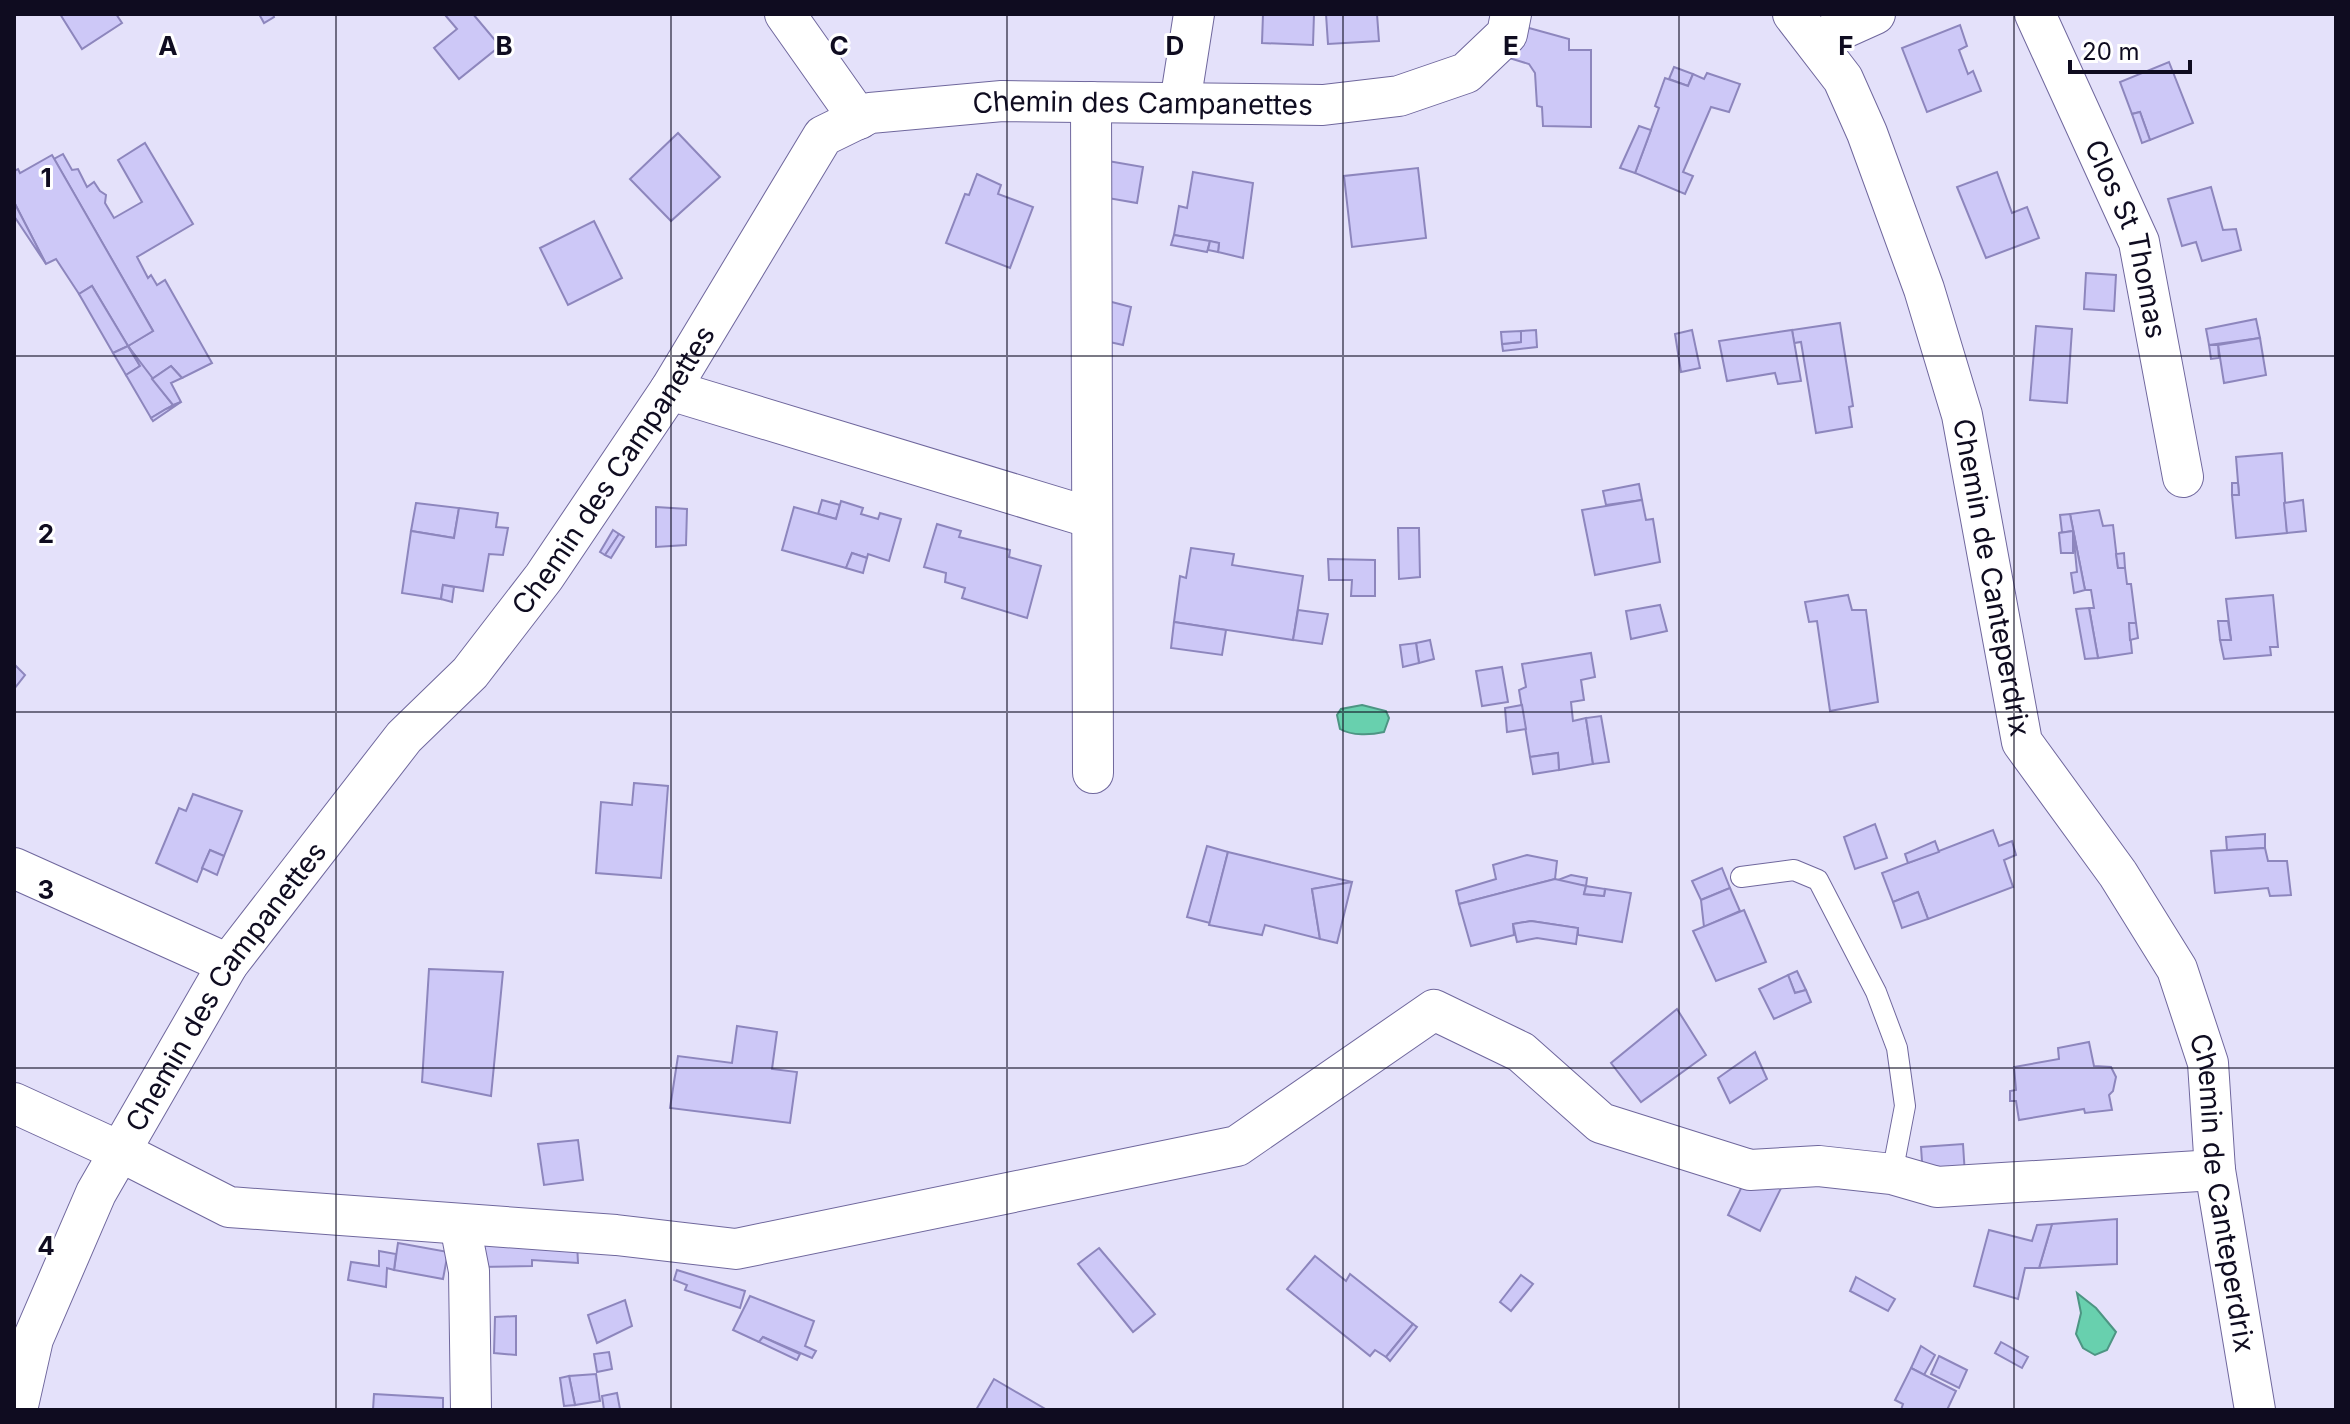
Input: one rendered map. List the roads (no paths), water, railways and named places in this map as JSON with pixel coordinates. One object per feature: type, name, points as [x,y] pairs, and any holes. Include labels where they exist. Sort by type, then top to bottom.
[{"type":"street","points":[[785,14],[859,119]]},
{"type":"street","points":[[1180,103],[1194,14]]},
{"type":"street","name":"Chemin des Campanettes","points":[[17,1410],[33,1339],[96,1193],[228,964],[404,737],[470,673],[560,554],[670,390],[823,136],[870,113],[1002,101],[1323,105],[1399,96],[1466,73],[1507,34],[1511,14]]},
{"type":"street","points":[[1804,27],[1875,14]]},
{"type":"street","name":"Clos St Thomas","points":[[2035,14],[2139,242],[2183,477]]},
{"type":"street","name":"Chemin de Canteperdrix","points":[[1804,27],[1843,79],[1867,133],[1924,289],[1962,415],[2022,742],[2118,874],[2177,969],[2208,1063],[2215,1170],[2255,1410]]},
{"type":"street","points":[[1091,102],[1093,773]]},
{"type":"street","points":[[670,390],[1092,518]]},
{"type":"street","points":[[14,868],[228,964]]},
{"type":"street","points":[[14,1103],[121,1152],[229,1207],[616,1235],[736,1249],[1237,1146],[1434,1010],[1521,1052],[1601,1123],[1750,1170],[1819,1166],[1892,1174],[1937,1187],[2215,1170]]},
{"type":"street","points":[[460,1225],[469,1271],[471,1410]]},
{"type":"lane","points":[[1741,877],[1794,870],[1818,880],[1876,992],[1897,1048],[1905,1106],[1892,1174]]}]
